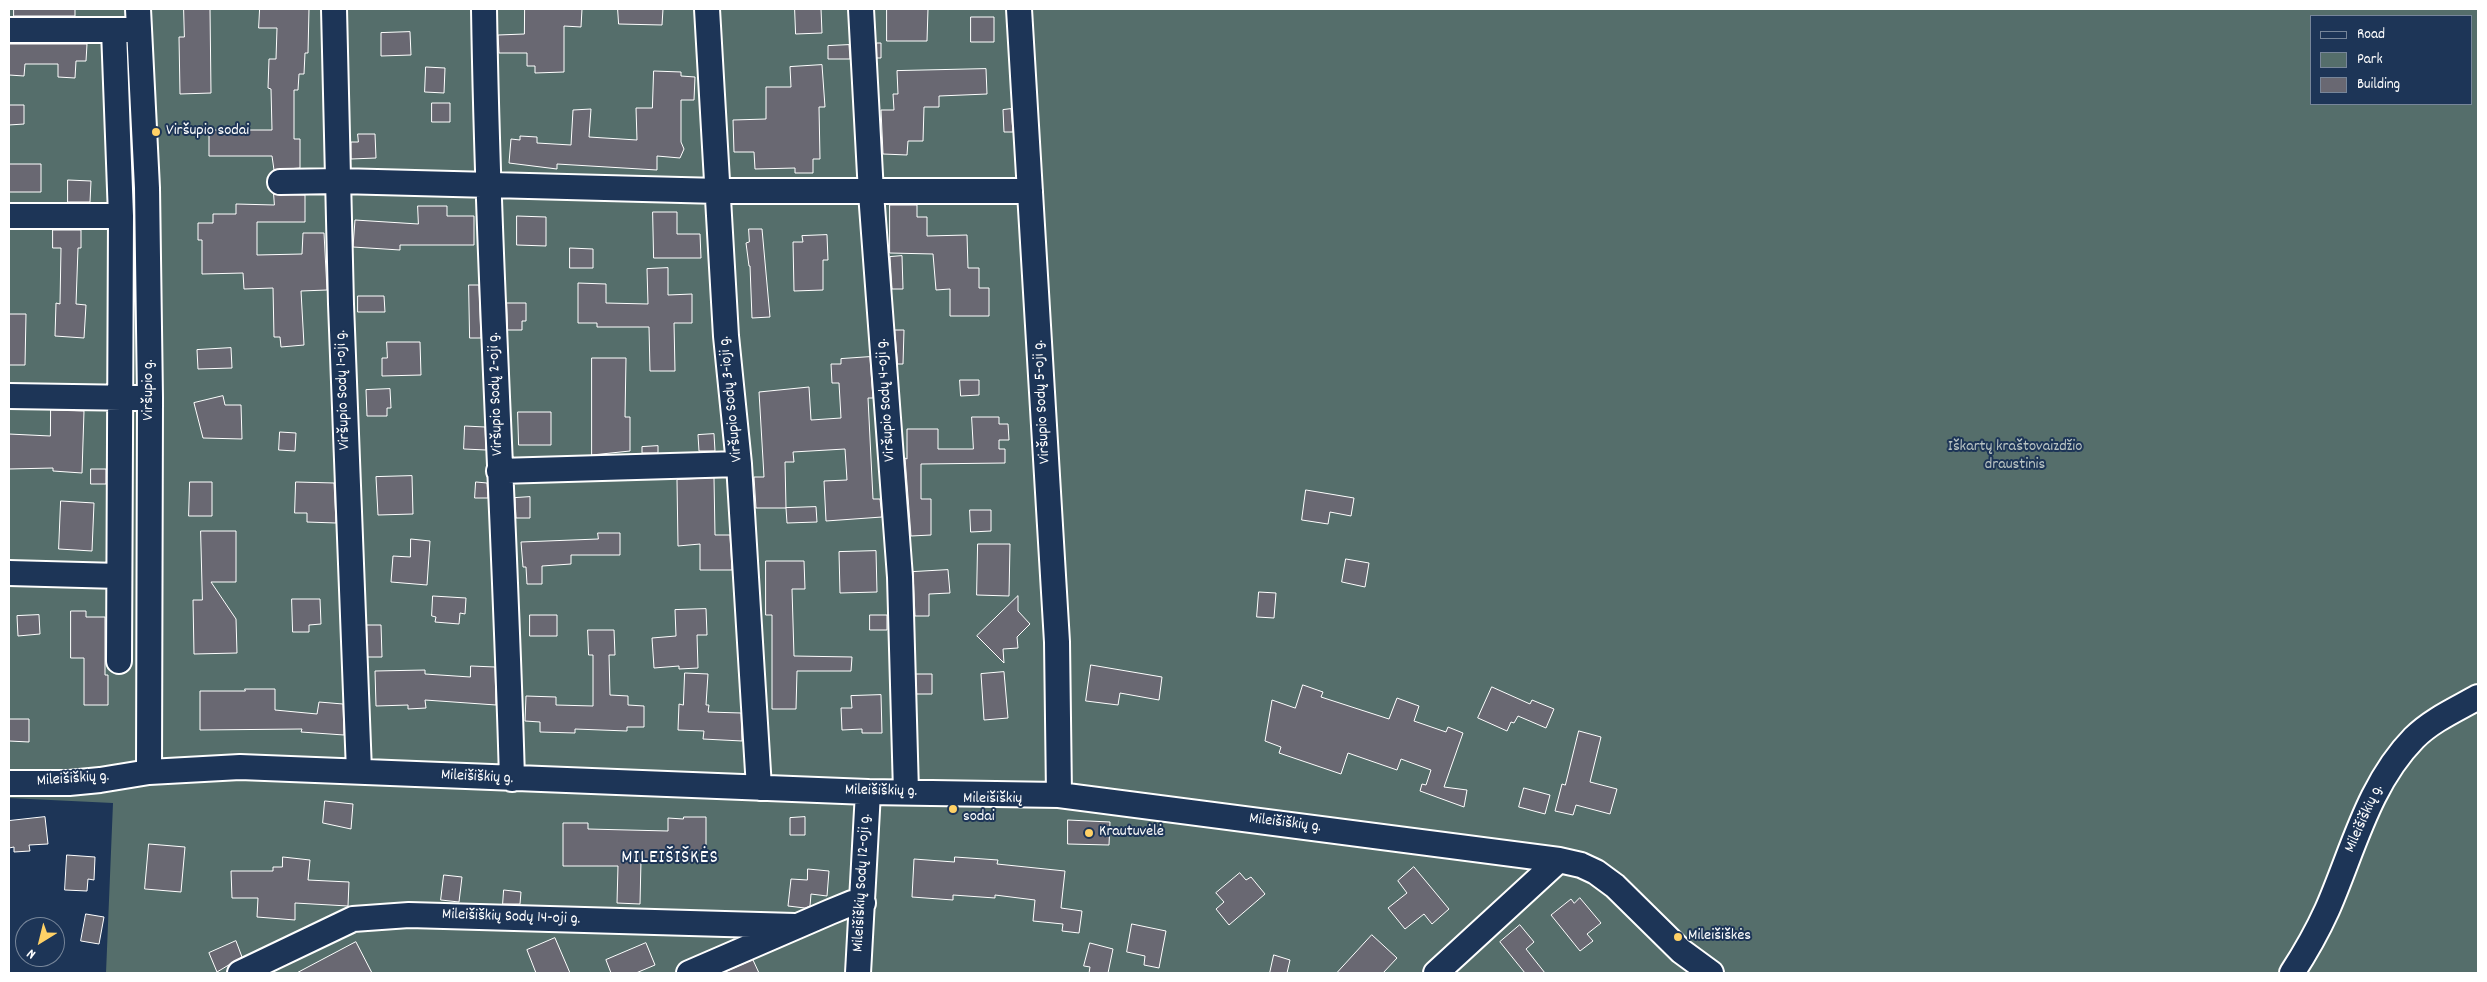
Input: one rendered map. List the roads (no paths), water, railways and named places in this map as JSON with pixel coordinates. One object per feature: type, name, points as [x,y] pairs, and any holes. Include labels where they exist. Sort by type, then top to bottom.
[{"type":"street","name":"Viršupio Sodų 1-oji g.","points":[[334,9],[338,180],[359,771]]},
{"type":"street","name":"Viršupio Sodų 2-oji g.","points":[[484,9],[499,471],[507,603],[512,780]]},
{"type":"street","name":"Viršupio Sodų 3-ioji g.","points":[[707,9],[726,336],[739,464],[759,788]]},
{"type":"street","name":"Viršupio Sodų 4-oji g.","points":[[861,9],[872,193],[900,577],[906,792]]},
{"type":"street","name":"Viršupio Sodų 5-oji g.","points":[[1019,9],[1057,642],[1060,795]]},
{"type":"street","points":[[9,30],[114,30],[139,19]]},
{"type":"street","name":"Viršupio g.","points":[[139,19],[147,188],[150,398],[149,772]]},
{"type":"street","points":[[114,30],[121,216],[119,661]]},
{"type":"street","points":[[280,182],[338,180],[719,191],[872,193],[1030,191]]},
{"type":"street","points":[[9,216],[121,216]]},
{"type":"street","points":[[9,396],[150,398]]},
{"type":"street","points":[[499,471],[739,464]]},
{"type":"street","points":[[9,573],[119,576]]},
{"type":"street","name":"Mileišiškių g.","points":[[2292,973],[2327,910],[2370,802],[2391,766],[2415,737],[2446,714],[2478,697]]},
{"type":"street","name":"Mileišiškių g.","points":[[9,783],[84,782],[149,772],[240,768],[359,771],[512,780],[868,792],[1060,795],[1559,860],[1581,865],[1609,882],[1681,950],[1711,973]]},
{"type":"street","name":"Mileišiškių Sodų 12-oji g.","points":[[858,973],[868,792]]},
{"type":"street","points":[[1436,973],[1559,860]]},
{"type":"street","points":[[689,973],[852,903],[863,903]]},
{"type":"street","name":"Mileišiškių Sodų 14-oji g.","points":[[240,973],[353,919],[409,915],[795,926]]},
{"type":"place","name":"Viršupio sodai","points":[[156,132]]},
{"type":"place","name":"Mileišiškių sodai","points":[[953,809]]},
{"type":"place","name":"Krautuvėlė","points":[[1089,833]]},
{"type":"place","name":"Mileišiškės","points":[[1678,937]]},
{"type":"district","name":"MILEIŠIŠKĖS","points":[[670,859]]},
{"type":"park label","name":"Iškartų kraštovaizdžio draustinis","points":[[2015,457]]}]
